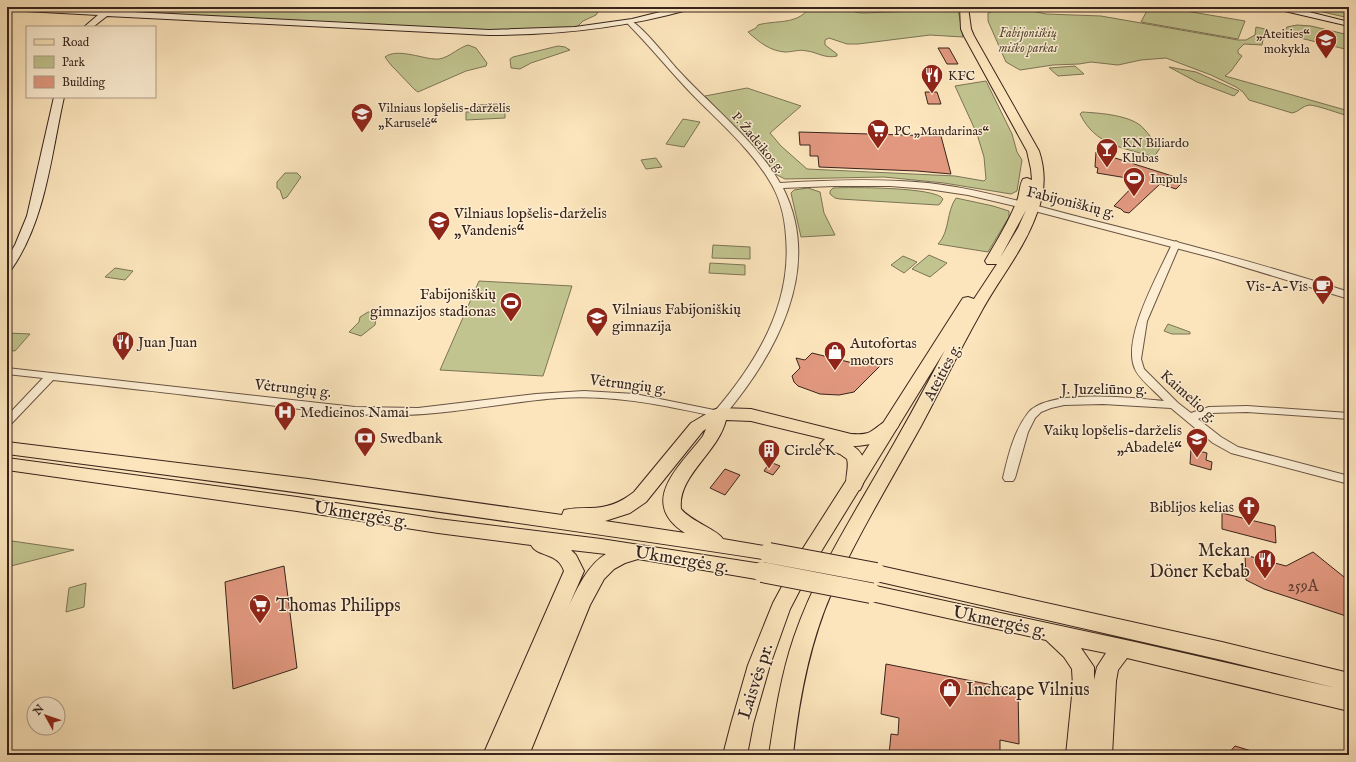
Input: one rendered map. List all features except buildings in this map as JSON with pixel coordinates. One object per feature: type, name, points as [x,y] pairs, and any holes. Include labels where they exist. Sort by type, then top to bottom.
[{"type":"main road","points":[[7,8],[486,33],[560,31],[629,22],[688,7]]},
{"type":"main road","name":"Ateities g.","points":[[780,609],[808,558],[955,322],[1007,234],[1036,196],[1037,169],[1028,138],[1016,121],[969,36],[966,28],[964,7]]},
{"type":"main road","points":[[1279,7],[1349,24]]},
{"type":"main road","points":[[89,26],[105,13]]},
{"type":"main road","points":[[7,267],[21,245],[33,216],[59,98]]},
{"type":"main road","name":"Ateities g.","points":[[781,755],[785,720],[797,666],[810,620],[833,568],[907,437],[978,303],[1030,218],[1028,206]]},
{"type":"main road","points":[[523,518],[604,514],[620,511],[630,506],[640,498],[697,427],[719,414],[751,415],[851,440],[868,440],[879,435],[891,425]]},
{"type":"main road","points":[[719,414],[757,426],[840,447],[852,453],[857,459],[858,467],[854,485]]},
{"type":"main road","points":[[719,414],[714,432],[676,484],[670,503],[674,514],[682,521],[726,546]]},
{"type":"main road","name":"Ukmergės g.","points":[[7,448],[308,486],[769,553],[876,573],[1222,651],[1349,682]]},
{"type":"main road","name":"Ukmergės g.","points":[[7,464],[281,502],[438,526],[642,552],[762,572],[871,593],[1052,632],[1349,702]]},
{"type":"main road","points":[[494,755],[574,571],[572,563],[561,552],[508,534]]},
{"type":"main road","points":[[517,755],[571,625],[583,599],[598,574],[605,566],[614,560],[642,552]]},
{"type":"main road","name":"Laisvės pr.","points":[[735,755],[742,724],[759,665],[780,609]]},
{"type":"main road","points":[[1052,632],[1071,651],[1083,667],[1084,686],[1078,755]]},
{"type":"main road","points":[[1100,755],[1105,681],[1108,667],[1122,648]]},
{"type":"street","name":"P. Žadeikos g.","points":[[629,22],[742,140],[761,162],[777,186],[786,212],[792,246],[791,279],[784,306],[774,333],[761,358],[732,400],[719,414]]},
{"type":"street","name":"Fabijoniškių g.","points":[[777,186],[851,182],[910,184],[953,190],[1028,206],[1176,244],[1259,267],[1349,296]]},
{"type":"street","name":"Kaimelio g.","points":[[1176,244],[1142,321],[1137,341],[1136,354],[1137,365],[1140,370],[1174,405],[1217,440],[1235,450],[1349,480]]},
{"type":"street","name":"Vėtrungių g.","points":[[7,371],[305,405],[377,411],[397,412],[439,409],[551,395],[585,394],[617,395],[640,398],[719,414]]},
{"type":"street","points":[[7,422],[51,376]]},
{"type":"street","name":"J. Juzeliūno g.","points":[[1009,478],[1019,442],[1031,417],[1036,410],[1042,407],[1050,404],[1080,401],[1174,405]]},
{"type":"street","points":[[1190,418],[1209,410],[1247,409],[1349,416]]},
{"type":"green space","points":[[111,7],[592,7],[598,12],[596,15],[583,21],[578,26],[560,29],[498,31],[112,11],[110,10]]},
{"type":"green space","points":[[856,7],[855,12],[862,13],[920,11],[932,8],[958,9],[963,37],[930,35],[858,44],[847,44],[829,38],[825,40],[825,45],[837,54],[837,56],[829,57],[804,50],[785,52],[774,50],[748,32],[756,28],[758,25],[798,18],[808,9]]},
{"type":"green space","name":"Fabijoniškių miško parkas","points":[[1014,7],[1046,14],[1101,16],[1238,40],[1246,40],[1255,35],[1256,27],[1265,29],[1262,45],[1244,44],[1238,50],[1238,53],[1242,56],[1231,71],[1225,76],[1349,111],[1349,116],[1309,105],[1292,113],[1249,100],[1243,92],[1236,87],[1211,75],[1166,58],[1141,60],[1118,65],[1091,62],[1053,65],[1020,70],[1006,62],[988,21],[988,13],[999,8]]},
{"type":"green space","points":[[1149,7],[1162,7],[1245,21],[1238,39],[1141,22]]},
{"type":"green space","points":[[1301,7],[1349,7],[1349,18]]},
{"type":"green space","points":[[1297,25],[1311,26],[1349,35],[1349,50],[1284,34],[1288,33],[1286,29],[1287,27]]},
{"type":"green space","points":[[468,45],[476,48],[487,63],[486,66],[466,71],[418,92],[385,57],[390,54],[402,53],[438,59],[443,58]]},
{"type":"green space","points":[[558,46],[565,47],[570,50],[531,63],[520,69],[511,68],[510,59],[513,57]]},
{"type":"green space","points":[[1075,66],[1084,74],[1058,76],[1049,68]]},
{"type":"green space","points":[[1169,67],[1196,72],[1239,91],[1234,96],[1197,82]]},
{"type":"green space","points":[[986,81],[1012,134],[1017,152],[1022,160],[1017,191],[1011,194],[944,183],[884,177],[785,179],[777,175],[763,157],[705,96],[747,88],[801,106],[770,133],[781,146],[807,169],[955,176],[984,181],[986,179],[984,157],[977,134],[955,86]]},
{"type":"green space","points":[[498,104],[498,110],[505,110],[505,118],[466,120],[466,112],[478,112],[478,105]]},
{"type":"green space","points":[[1082,112],[1115,116],[1139,124],[1160,148],[1154,157],[1111,144],[1094,133],[1086,125],[1080,114]]},
{"type":"green space","points":[[683,119],[700,122],[684,147],[666,144]]},
{"type":"green space","points":[[656,158],[662,167],[646,169],[641,160]]},
{"type":"green space","points":[[285,173],[297,173],[301,177],[287,197],[283,199],[280,190],[277,188],[277,182]]},
{"type":"green space","points":[[808,188],[820,192],[824,213],[835,235],[801,237],[791,193],[794,190]]},
{"type":"green space","points":[[833,188],[910,190],[937,195],[943,199],[938,205],[840,199],[835,198],[830,194],[830,191]]},
{"type":"green space","points":[[956,198],[1009,211],[1009,217],[988,252],[938,244],[944,234],[951,209]]},
{"type":"green space","points":[[713,245],[750,247],[750,259],[712,258]]},
{"type":"green space","points":[[929,255],[947,263],[930,277],[912,269]]},
{"type":"green space","points":[[903,256],[917,262],[904,273],[891,265]]},
{"type":"green space","points":[[710,263],[745,265],[745,275],[709,273]]},
{"type":"green space","points":[[115,268],[133,271],[125,280],[105,277]]},
{"type":"green space","name":"Fabijoniškių gimnazijos stadionas","points":[[479,281],[572,286],[543,376],[440,370]]},
{"type":"green space","points":[[368,312],[377,312],[375,325],[361,336],[349,332],[359,322],[360,317]]},
{"type":"green space","points":[[1168,324],[1190,332],[1190,334],[1172,334],[1164,331]]},
{"type":"green space","points":[[7,333],[30,334],[15,351],[7,350]]},
{"type":"green space","points":[[12,541],[74,550],[7,567],[7,542]]},
{"type":"green space","points":[[86,583],[84,607],[66,612],[69,588]]},
{"type":"place","name":"„Ateities“ mokykla","points":[[1326,60]]},
{"type":"place","name":"KFC","points":[[932,94]]},
{"type":"place","name":"Vilniaus lopšelis-darželis „Karuselė“","points":[[362,134]]},
{"type":"place","name":"PC „Mandarinas“","points":[[878,150]]},
{"type":"place","name":"KN Biliardo Klubas","points":[[1107,168]]},
{"type":"place","name":"Impuls","points":[[1134,198]]},
{"type":"place","name":"Vilniaus lopšelis-darželis „Vandenis“","points":[[439,242]]},
{"type":"place","name":"Vis-A-Vis","points":[[1323,306]]},
{"type":"place","name":"Fabijoniškių gimnazijos stadionas","points":[[511,322]]},
{"type":"place","name":"Vilniaus Fabijoniškių gimnazija","points":[[597,338]]},
{"type":"place","name":"Juan Juan","points":[[123,362]]},
{"type":"place","name":"Autofortas motors","points":[[835,372]]},
{"type":"place","name":"Medicinos Namai","points":[[285,432]]},
{"type":"place","name":"Swedbank","points":[[365,458]]},
{"type":"place","name":"Vaikų lopšelis-darželis „Abadelė“","points":[[1197,458]]},
{"type":"place","name":"Circle K","points":[[769,470]]},
{"type":"place","name":"Biblijos kelias","points":[[1249,526]]},
{"type":"place","name":"Mekan Döner Kebab","points":[[1265,580]]},
{"type":"place","name":"Thomas Philipps","points":[[260,624]]},
{"type":"place","name":"Inchcape Vilnius","points":[[950,708]]}]
